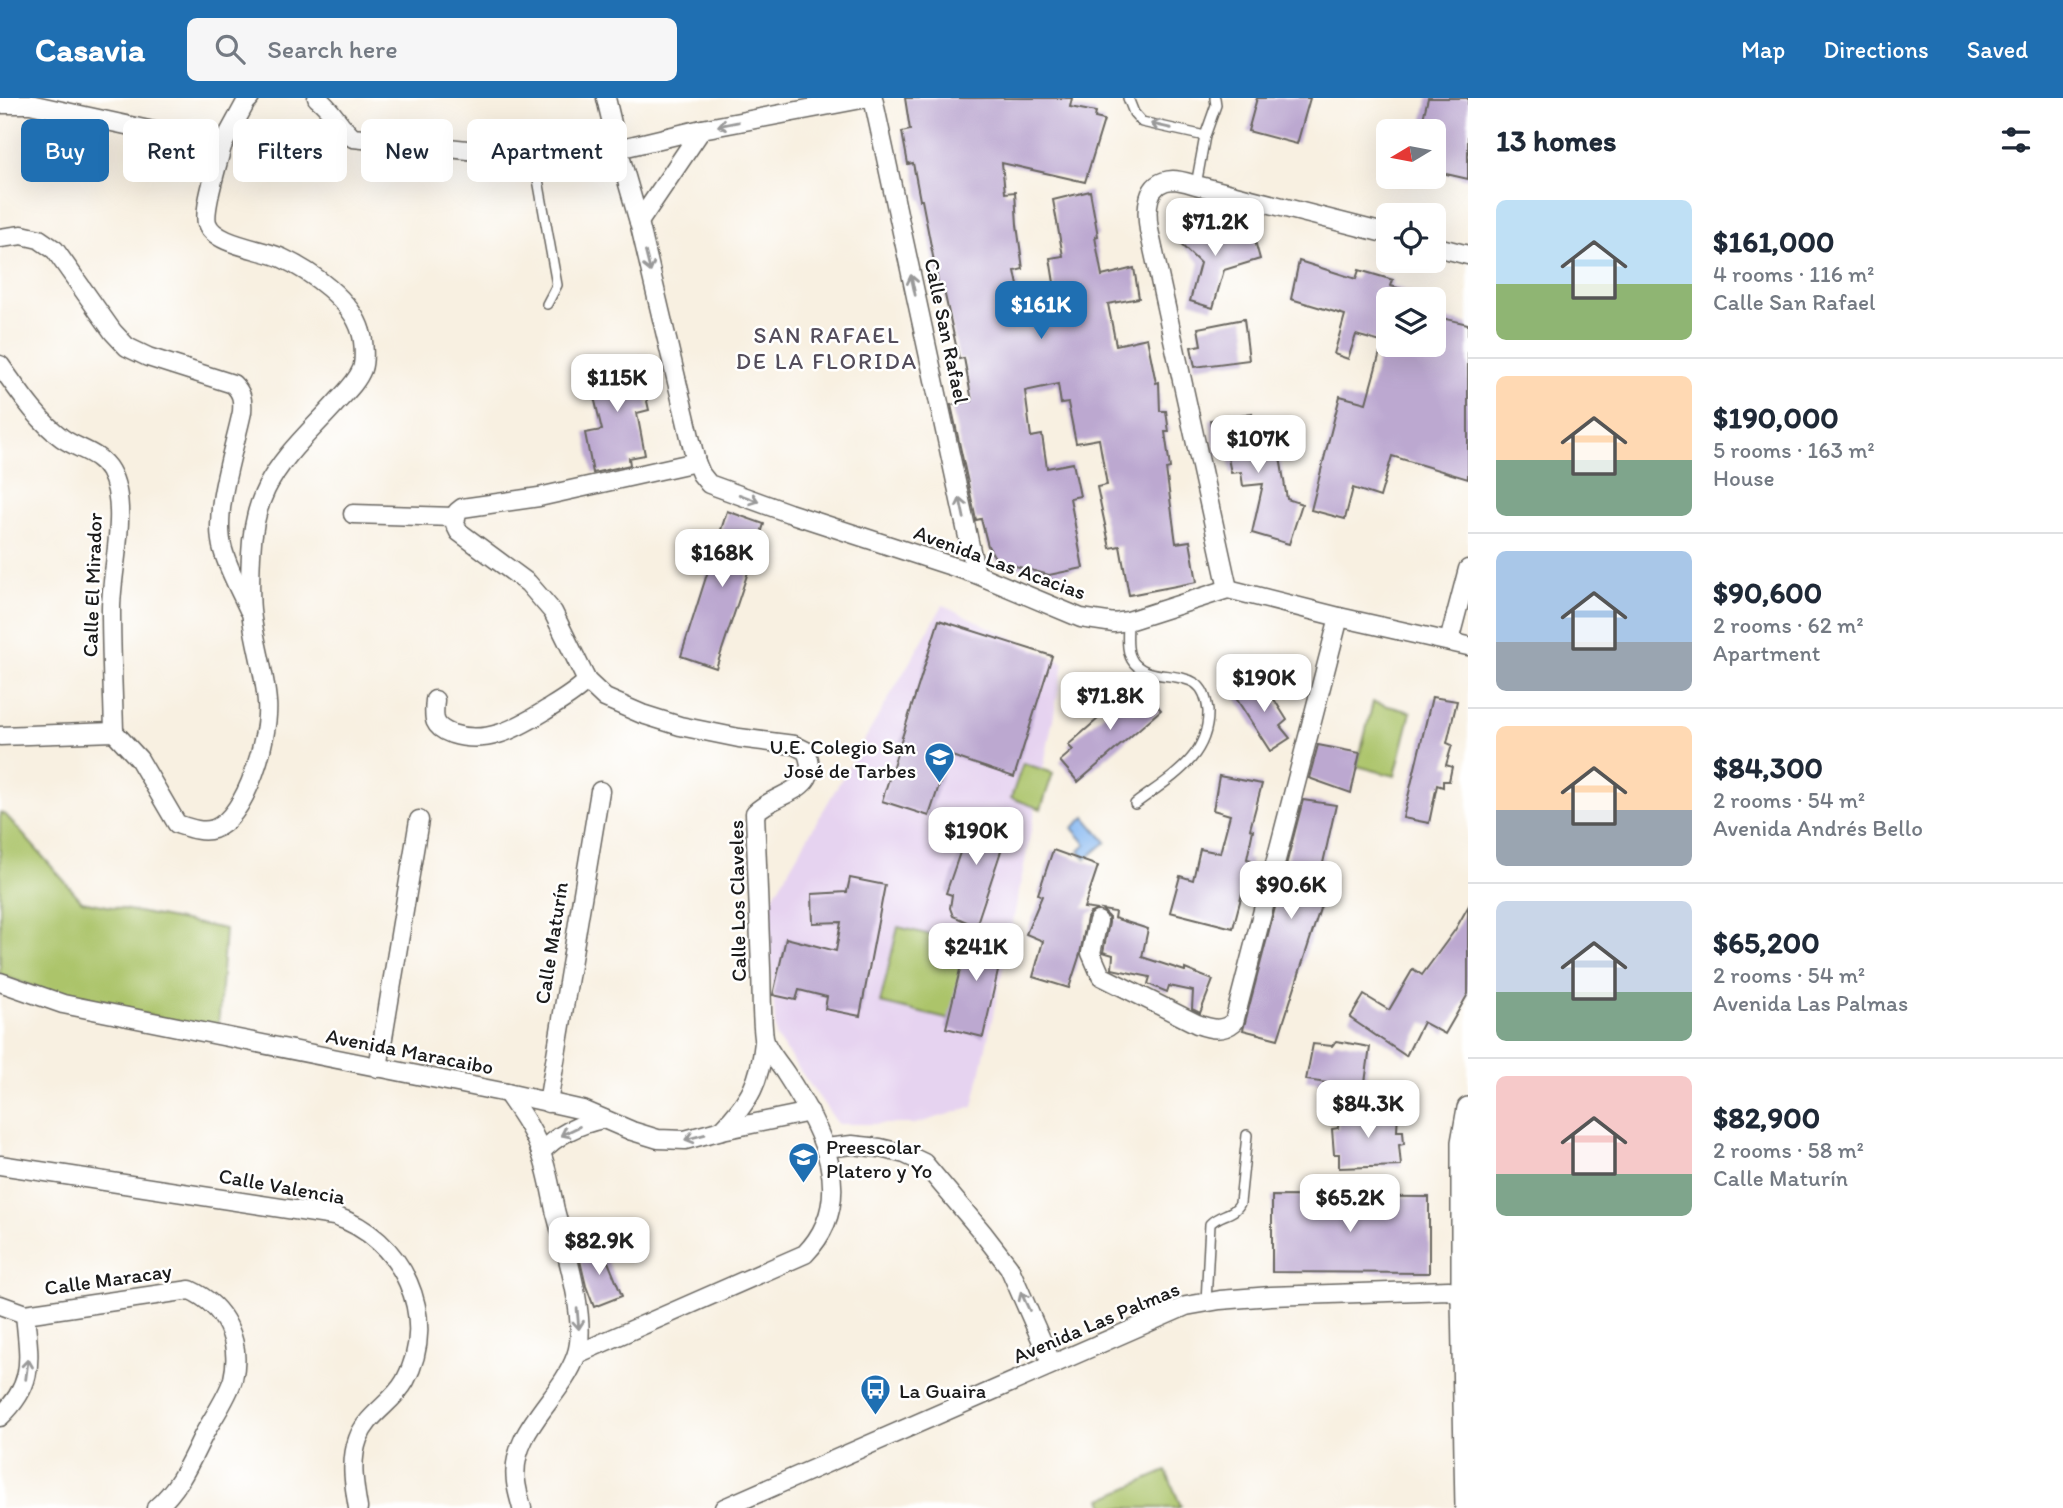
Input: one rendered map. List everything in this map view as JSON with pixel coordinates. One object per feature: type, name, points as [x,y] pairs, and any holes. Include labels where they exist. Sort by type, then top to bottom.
[{"type":"street","points":[[0,736],[114,733],[139,759],[177,824],[195,830],[213,829],[229,818],[253,775],[265,736],[267,704],[251,616],[251,555],[256,516],[266,488],[282,464],[351,387],[362,368],[363,349],[361,332],[355,319],[343,301],[322,282],[279,256],[217,236],[208,226],[205,212],[222,146],[250,98]]},
{"type":"street","points":[[317,98],[353,138],[467,150]]},
{"type":"street","points":[[606,98],[611,119]]},
{"type":"street","points":[[627,147],[702,129],[867,98]]},
{"type":"street","name":"Calle San Rafael","points":[[873,98],[976,574]]},
{"type":"street","points":[[0,104],[30,104],[222,146]]},
{"type":"street","points":[[639,222],[702,129]]},
{"type":"street","points":[[353,514],[455,517],[462,508],[539,497],[696,462],[627,180]]},
{"type":"street","points":[[1376,231],[1173,180],[1159,183],[1150,194],[1146,211],[1228,589],[1468,646]]},
{"type":"street","points":[[0,238],[22,235],[39,239],[55,250],[113,332],[127,347],[148,357],[233,384],[241,392],[242,412],[221,503],[219,525],[223,549],[251,616]]},
{"type":"street","points":[[1446,249],[1468,255]]},
{"type":"street","name":"Calle El Mirador","points":[[0,365],[32,408],[62,438],[98,457],[111,471],[117,491],[120,528],[113,569],[111,607],[114,733]]},
{"type":"street","name":"Avenida Las Acacias","points":[[696,462],[709,484],[976,574],[1081,618],[1114,623],[1128,621],[1228,589]]},
{"type":"street","name":"Calle Los Claveles","points":[[455,517],[459,532],[528,583],[553,612],[587,681],[605,698],[680,726],[793,746],[806,751],[811,761],[806,783],[763,804],[755,813],[764,1042]]},
{"type":"street","points":[[1449,641],[1468,569]]},
{"type":"street","points":[[1098,920],[1091,953],[1101,976],[1197,1024],[1213,1029],[1226,1028],[1234,1022],[1339,617]]},
{"type":"street","points":[[435,700],[433,716],[442,730],[463,737],[499,735],[525,723],[577,691],[587,681]]},
{"type":"street","name":"Calle Maturín","points":[[548,1103],[600,791]]},
{"type":"street","points":[[378,1068],[419,820]]},
{"type":"street","name":"Avenida Maracaibo","points":[[0,982],[63,1004],[507,1093],[583,1111],[658,1139],[685,1140],[810,1112]]},
{"type":"street","points":[[577,1354],[805,1254],[817,1242],[826,1225],[833,1192],[830,1160],[810,1112],[764,1042]]},
{"type":"street","points":[[722,1130],[744,1107],[762,1066],[764,1042]]},
{"type":"street","points":[[507,1093],[529,1126],[541,1152],[569,1260],[579,1331],[577,1354],[563,1381],[522,1441],[516,1461],[516,1482],[523,1508]]},
{"type":"street","points":[[1466,1508],[1462,1142],[1468,1108]]},
{"type":"street","points":[[541,1152],[550,1142],[569,1130],[603,1119]]},
{"type":"street","points":[[825,1147],[852,1145],[880,1148],[905,1154],[924,1163],[1009,1267],[1052,1364]]},
{"type":"street","name":"Calle Valencia","points":[[0,1165],[334,1216],[352,1222],[382,1245],[411,1286],[418,1312],[418,1336],[415,1358],[405,1381],[393,1399],[371,1416],[358,1437],[353,1458],[358,1508]]},
{"type":"street","name":"Calle Maracay","points":[[25,1314],[190,1290],[203,1296],[223,1316],[230,1327],[234,1343],[236,1360],[232,1381],[179,1483],[156,1508]]},
{"type":"street","name":"Avenida Las Palmas","points":[[724,1508],[1186,1306],[1271,1296],[1449,1290],[1465,1299]]},
{"type":"street","points":[[0,1306],[25,1314],[28,1353],[28,1373],[23,1390],[0,1417]]},
{"type":"lane","points":[[1128,98],[1134,113],[1142,122],[1205,136]]},
{"type":"lane","points":[[1196,185],[1205,136],[1216,106],[1215,98]]},
{"type":"lane","points":[[538,182],[557,285],[547,304]]},
{"type":"lane","points":[[1128,621],[1128,647],[1132,662],[1143,671],[1194,682],[1203,691],[1208,706],[1208,725],[1203,744],[1192,760],[1135,804]]},
{"type":"lane","points":[[1206,1302],[1210,1224],[1222,1214],[1237,1209],[1240,1203],[1247,1135]]},
{"type":"shaded area","name":"U.E. Colegio San José de Tarbes","points":[[943,605],[1064,663],[1012,927],[973,1107],[915,1124],[838,1124],[776,1037],[767,907]]},
{"type":"green space","points":[[1373,702],[1411,712],[1395,776],[1357,766]]},
{"type":"green space","points":[[1023,763],[1053,773],[1041,809],[1011,798]]},
{"type":"green space","points":[[0,813],[6,815],[82,901],[225,929],[218,1030],[62,997],[0,975]]},
{"type":"green space","points":[[898,927],[977,946],[959,1022],[880,1003]]},
{"type":"green space","points":[[1166,1471],[1181,1506],[1106,1508],[1102,1499]]},
{"type":"water","points":[[1085,817],[1106,842],[1086,859],[1079,851],[1086,844],[1072,828]]},
{"type":"building","points":[[905,98],[1072,98],[1070,107],[1096,112],[1095,118],[1104,120],[1085,182],[1002,163],[1005,193],[1015,192],[1023,269],[1015,271],[1020,295],[1055,289],[1050,258],[1063,256],[1053,200],[1090,191],[1102,276],[1134,268],[1139,298],[1108,304],[1116,345],[1147,338],[1156,383],[1159,382],[1160,411],[1166,411],[1169,432],[1165,432],[1170,468],[1166,469],[1176,543],[1190,541],[1197,582],[1129,595],[1120,546],[1110,548],[1097,487],[1107,485],[1099,439],[1076,443],[1068,403],[1061,404],[1058,384],[1025,391],[1031,437],[1042,435],[1047,468],[1073,463],[1080,496],[1070,498],[1083,568],[1049,575],[997,561],[988,546],[981,519],[976,520],[951,405],[972,401],[964,358],[959,359],[943,286],[939,287],[913,163],[908,164],[902,132],[910,130]]},
{"type":"building","points":[[1257,98],[1310,98],[1297,144],[1248,131]]},
{"type":"building","points":[[1428,98],[1468,98],[1468,179],[1446,174],[1446,119],[1423,119]]},
{"type":"building","points":[[1188,218],[1214,242],[1252,230],[1260,259],[1224,270],[1213,308],[1190,301],[1200,263],[1173,237]]},
{"type":"building","points":[[1299,261],[1356,279],[1359,270],[1393,280],[1391,286],[1395,287],[1376,287],[1376,341],[1356,335],[1348,359],[1334,354],[1345,315],[1291,299]]},
{"type":"building","points":[[1244,319],[1249,360],[1195,367],[1191,347],[1201,345],[1198,328]]},
{"type":"building","points":[[1446,319],[1468,324],[1468,479],[1392,456],[1380,497],[1353,488],[1345,519],[1311,510],[1340,396],[1366,403],[1379,357],[1446,357]]},
{"type":"building","points":[[637,357],[649,410],[637,413],[645,455],[629,458],[630,465],[593,473],[585,433],[602,430],[587,368]]},
{"type":"building","points":[[1252,413],[1257,450],[1278,445],[1287,499],[1302,504],[1289,544],[1252,533],[1263,484],[1243,486],[1241,472],[1231,473],[1227,453],[1216,455],[1210,420]]},
{"type":"building","points":[[727,511],[764,524],[716,668],[681,656]]},
{"type":"building","points":[[939,620],[1052,656],[1014,777],[949,755],[929,816],[882,801]]},
{"type":"building","points":[[1262,680],[1287,720],[1280,726],[1290,738],[1270,751],[1234,695]]},
{"type":"building","points":[[1138,684],[1161,710],[1078,782],[1060,761],[1073,750],[1068,745]]},
{"type":"building","points":[[1432,697],[1457,701],[1447,743],[1452,745],[1446,765],[1452,767],[1449,781],[1443,781],[1443,787],[1437,785],[1429,823],[1403,818]]},
{"type":"building","points":[[1318,745],[1360,753],[1351,793],[1309,778]]},
{"type":"building","points":[[1219,776],[1262,784],[1250,829],[1253,830],[1247,859],[1251,860],[1233,928],[1170,912],[1180,876],[1193,880],[1200,849],[1220,853],[1230,815],[1213,810]]},
{"type":"building","points":[[1303,800],[1336,805],[1317,890],[1325,893],[1278,1039],[1243,1030]]},
{"type":"building","points":[[974,812],[1010,824],[976,926],[953,916],[950,908],[952,895],[946,893]]},
{"type":"building","points":[[1053,850],[1098,866],[1084,908],[1098,910],[1090,913],[1087,918],[1080,954],[1069,988],[1033,977],[1043,941],[1026,934],[1042,896],[1038,894]]},
{"type":"building","points":[[850,878],[885,885],[860,1016],[825,1009],[827,997],[799,990],[796,1000],[773,995],[786,938],[836,951],[841,922],[813,923],[812,894],[847,892]]},
{"type":"building","points":[[1468,907],[1468,994],[1445,1034],[1423,1022],[1406,1056],[1350,1018],[1364,995],[1389,1010],[1413,969],[1422,975],[1455,930]]},
{"type":"building","points":[[1102,910],[1115,912],[1114,918],[1148,929],[1142,957],[1213,980],[1200,1013],[1192,1009],[1193,991],[1169,986],[1167,992],[1148,984],[1150,977],[1112,969],[1113,955],[1103,952],[1109,917]]},
{"type":"building","points":[[970,928],[1006,936],[983,1037],[946,1028]]},
{"type":"building","points":[[1336,1041],[1370,1047],[1364,1090],[1346,1085],[1345,1089],[1325,1087],[1327,1083],[1306,1080],[1313,1044],[1332,1046]]},
{"type":"building","points":[[1398,1111],[1397,1131],[1403,1131],[1404,1144],[1399,1145],[1401,1166],[1339,1168],[1339,1154],[1334,1154],[1332,1129],[1338,1128],[1339,1115]]},
{"type":"building","points":[[1272,1196],[1429,1197],[1429,1273],[1272,1272]]},
{"type":"building","points":[[602,1247],[622,1296],[594,1307],[579,1256]]},
{"type":"place","name":"U.E. Colegio San José de Tarbes","points":[[939,785]]},
{"type":"place","name":"Preescolar Platero y Yo","points":[[803,1185]]},
{"type":"place","name":"La Guaira","points":[[876,1417]]},
{"type":"district","name":"SAN RAFAEL DE LA FLORIDA","points":[[827,348]]}]
